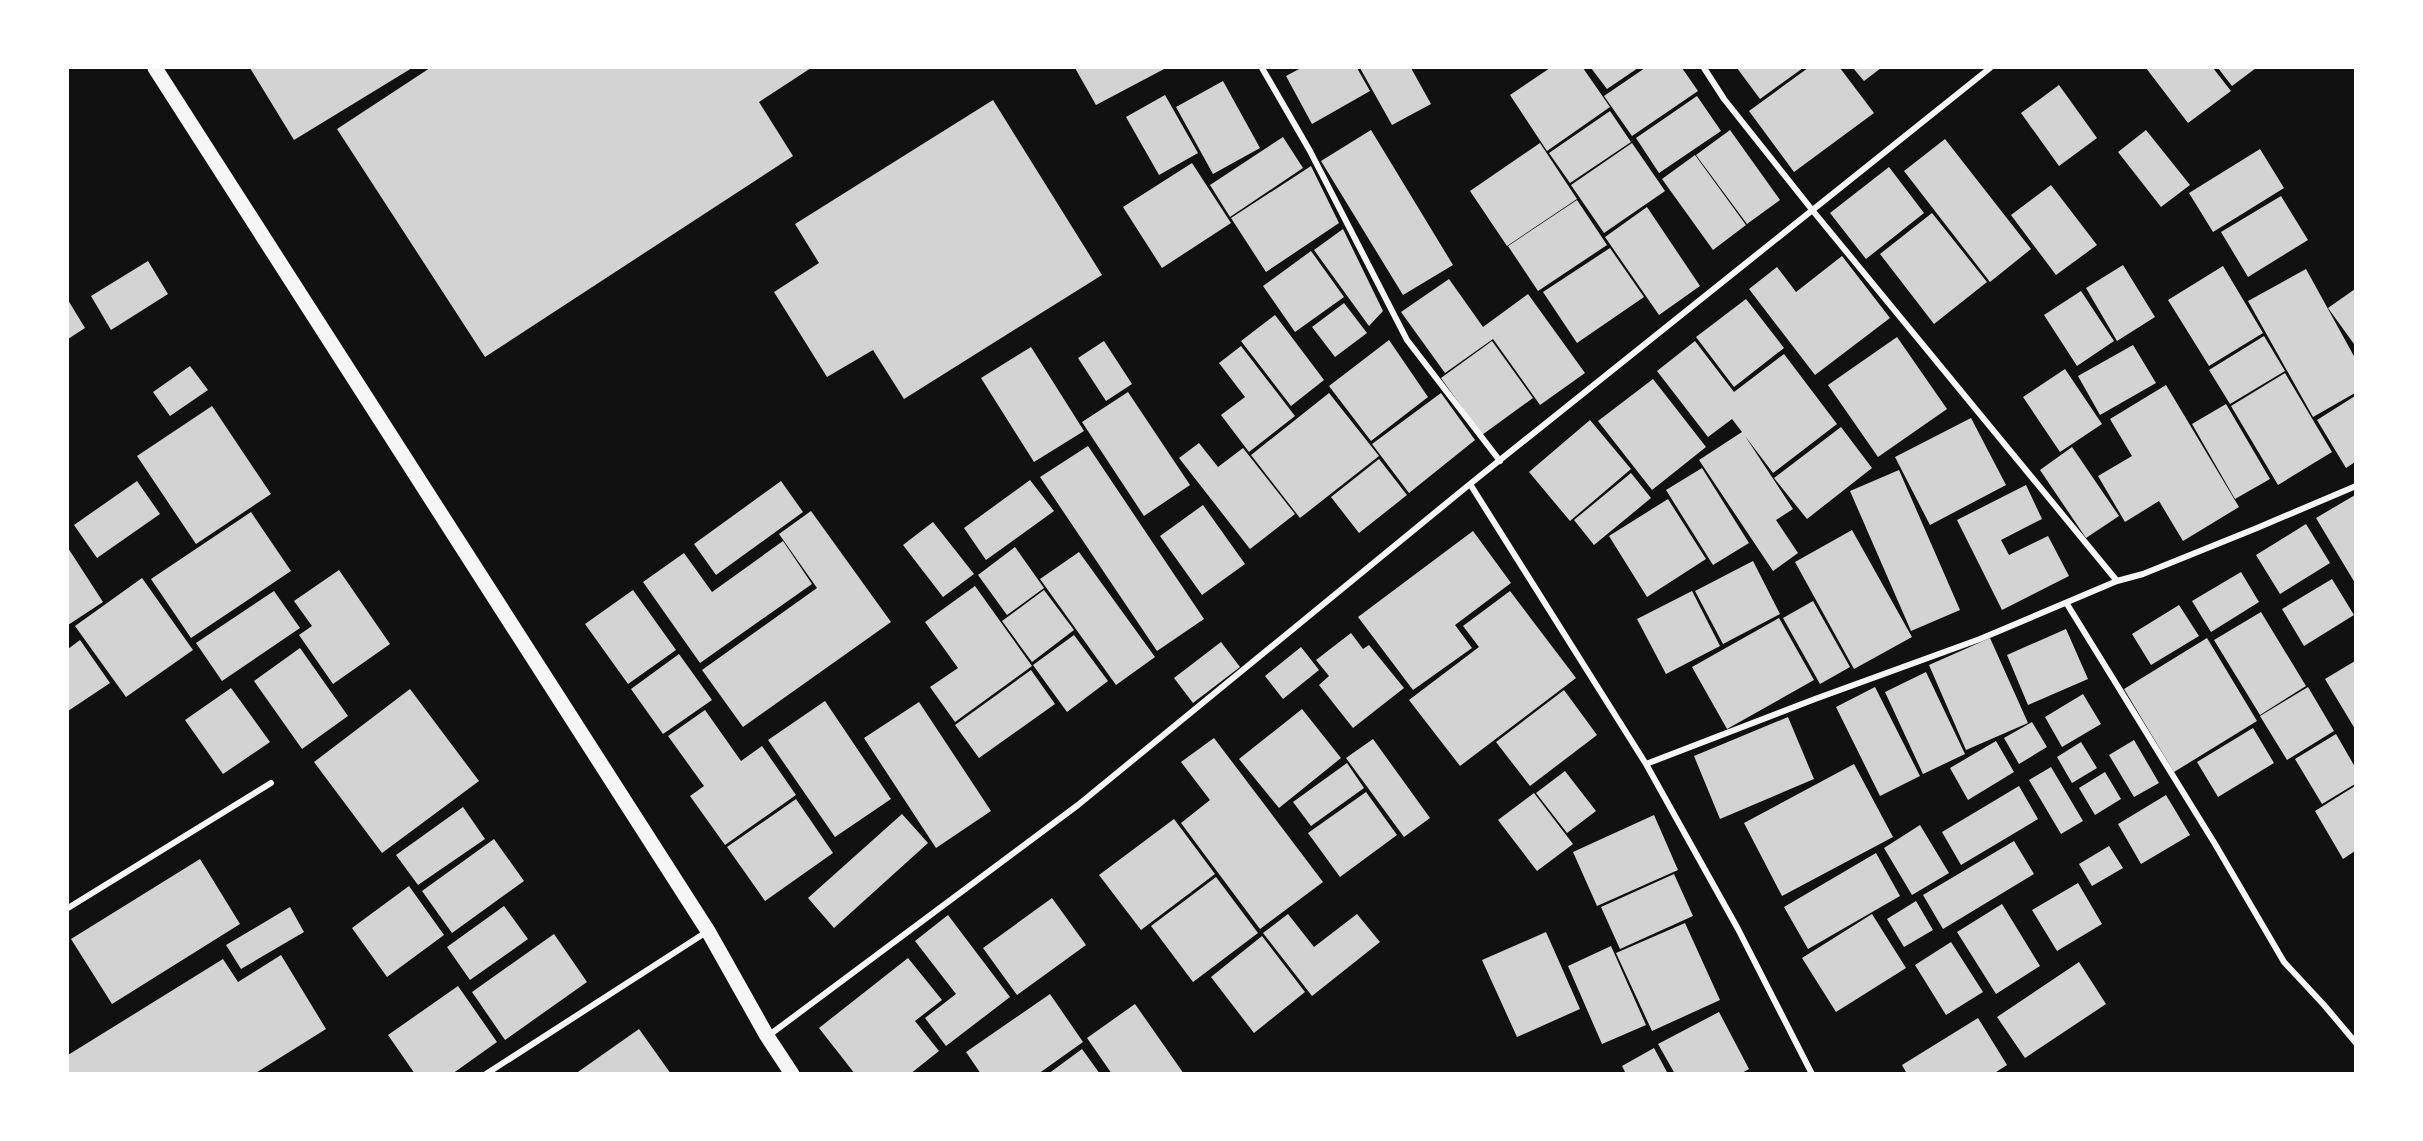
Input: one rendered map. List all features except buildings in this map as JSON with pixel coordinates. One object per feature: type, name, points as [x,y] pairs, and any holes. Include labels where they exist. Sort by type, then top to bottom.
[{"type":"main road","points":[[155,68],[708,931],[767,1036],[792,1074]]},
{"type":"street","points":[[1262,68],[1310,151],[1407,340],[1500,461]]},
{"type":"street","points":[[1704,68],[1724,99],[1813,211],[2117,581]]},
{"type":"street","points":[[767,1036],[1078,805],[1470,484],[1990,68]]},
{"type":"street","points":[[1470,484],[1646,764],[1738,929],[1812,1074]]},
{"type":"street","points":[[1646,764],[2067,604],[2117,581],[2143,574],[2355,486]]},
{"type":"street","points":[[2067,604],[2215,844],[2284,962],[2355,1043]]},
{"type":"street","points":[[68,908],[271,783]]},
{"type":"street","points":[[486,1074],[708,931]]}]
